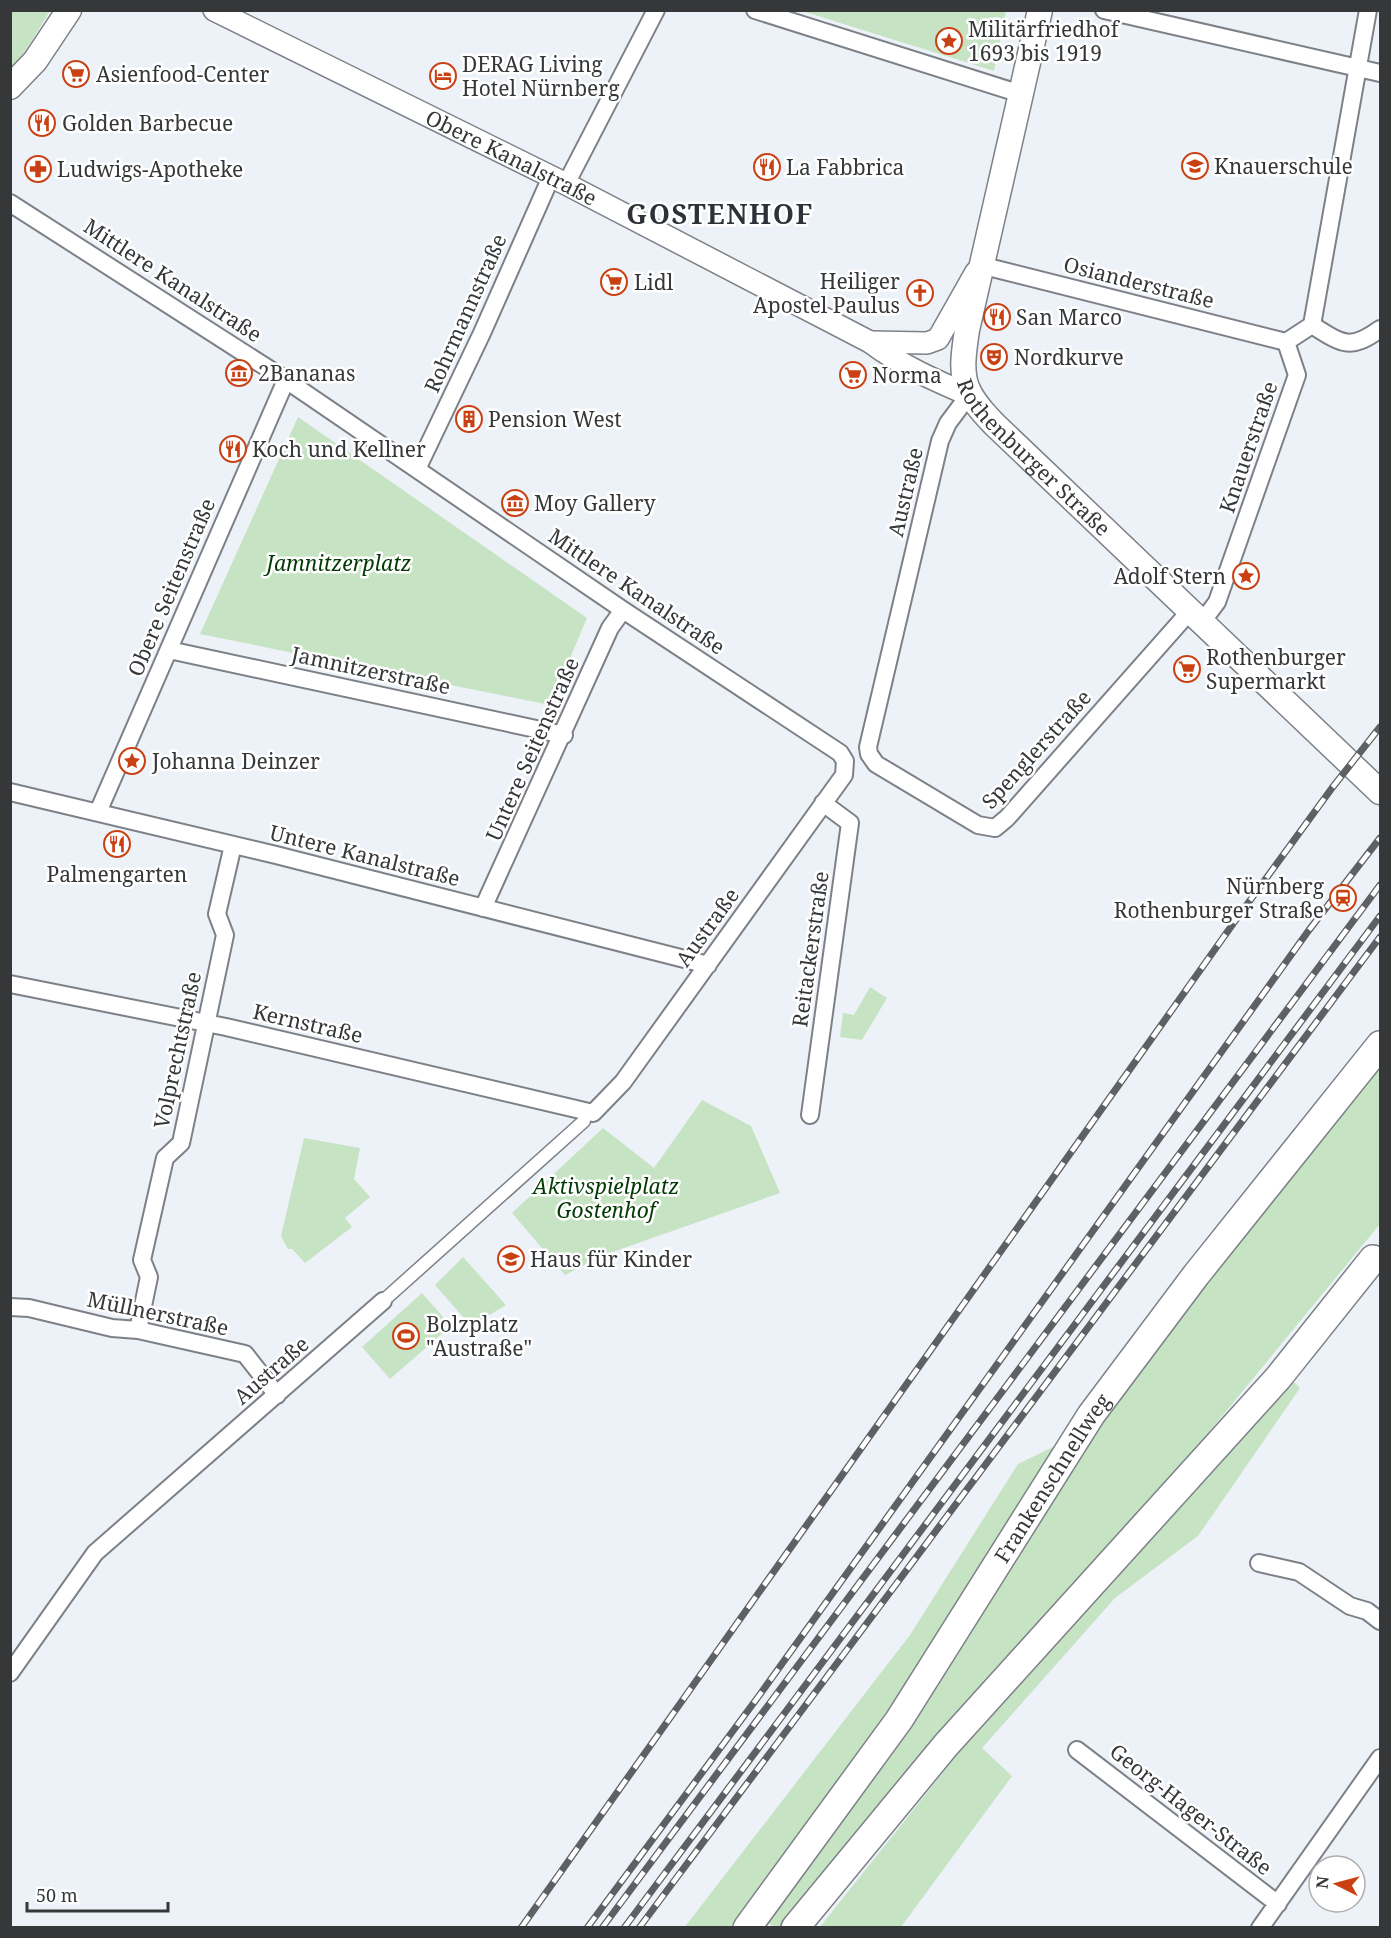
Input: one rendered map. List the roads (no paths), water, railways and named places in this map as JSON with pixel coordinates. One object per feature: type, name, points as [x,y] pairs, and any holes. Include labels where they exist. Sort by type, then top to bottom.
[{"type":"highway","name":"Frankenschnellweg","points":[[747,1928],[905,1711],[1091,1415],[1197,1275],[1380,1045]]},
{"type":"highway","points":[[795,1928],[946,1745],[1270,1387],[1377,1262]]},
{"type":"main road","points":[[10,87],[35,62],[69,10]]},
{"type":"main road","name":"Rothenburger Straße","points":[[1040,10],[980,265],[963,362],[964,381],[969,395],[994,424],[1380,792]]},
{"type":"street","name":"Obere Kanalstraße","points":[[214,10],[559,181],[870,342],[898,361],[969,395]]},
{"type":"street","name":"Rohrmannstraße","points":[[418,468],[482,333],[559,181],[656,10]]},
{"type":"street","points":[[755,10],[1021,94]]},
{"type":"street","points":[[1104,10],[1380,73]]},
{"type":"street","points":[[1286,342],[1312,325],[1368,10]]},
{"type":"street","name":"Mittlere Kanalstraße","points":[[10,203],[286,380],[418,468],[624,610],[840,753],[845,761]]},
{"type":"street","name":"Obere Kanalstraße","points":[[870,342],[927,343],[938,339],[980,265]]},
{"type":"street","name":"Osianderstraße","points":[[980,265],[1286,342]]},
{"type":"street","points":[[1312,325],[1340,342],[1362,343],[1380,328]]},
{"type":"street","name":"Knauerstraße","points":[[1196,617],[1217,602],[1297,375],[1286,342]]},
{"type":"street","name":"Obere Seitenstraße","points":[[98,813],[286,380]]},
{"type":"street","name":"Austraße","points":[[868,747],[940,441],[948,423],[969,395]]},
{"type":"street","name":"Untere Seitenstraße","points":[[483,908],[564,735],[610,628],[624,610]]},
{"type":"street","name":"Spenglerstraße","points":[[868,747],[869,754],[876,764],[978,825],[994,828],[1007,818],[1196,617]]},
{"type":"street","name":"Jamnitzerstraße","points":[[169,650],[564,735]]},
{"type":"street","name":"Austraße","points":[[10,1673],[95,1553],[278,1395],[589,1117],[623,1082],[844,776],[845,761]]},
{"type":"street","name":"Untere Kanalstraße","points":[[10,792],[233,844],[708,964]]},
{"type":"street","name":"Reitackerstraße","points":[[810,1115],[850,823],[823,803]]},
{"type":"street","name":"Volprechtstraße","points":[[138,1330],[149,1277],[142,1260],[165,1158],[181,1143],[225,934],[217,914],[233,844]]},
{"type":"street","name":"Kernstraße","points":[[10,984],[207,1023],[589,1117]]},
{"type":"street","name":"Müllnerstraße","points":[[10,1307],[29,1308],[112,1328],[138,1330],[245,1354],[278,1395]]},
{"type":"street","points":[[1259,1563],[1299,1572],[1350,1606],[1366,1611],[1380,1621]]},
{"type":"street","name":"Georg-Hager-Straße","points":[[1077,1750],[1278,1904]]},
{"type":"street","points":[[1260,1928],[1380,1758]]},
{"type":"railway","points":[[521,1928],[1235,921],[1332,788],[1380,727]]},
{"type":"railway","points":[[587,1928],[761,1693],[1309,930],[1380,838]]},
{"type":"railway","points":[[602,1928],[1380,885]]},
{"type":"railway","points":[[624,1928],[1380,916]]},
{"type":"railway","points":[[639,1928],[1380,937]]},
{"type":"place","name":"Militärfriedhof 1693 bis 1919","points":[[949,41]]},
{"type":"place","name":"Asienfood-Center","points":[[76,74]]},
{"type":"place","name":"DERAG Living Hotel Nürnberg","points":[[443,76]]},
{"type":"place","name":"Golden Barbecue","points":[[42,123]]},
{"type":"place","name":"Knauerschule","points":[[1195,166]]},
{"type":"place","name":"La Fabbrica","points":[[767,167]]},
{"type":"place","name":"Ludwigs-Apotheke","points":[[38,169]]},
{"type":"place","name":"Lidl","points":[[614,282]]},
{"type":"place","name":"Heiliger Apostel Paulus","points":[[920,293]]},
{"type":"place","name":"San Marco","points":[[997,317]]},
{"type":"place","name":"Nordkurve","points":[[994,357]]},
{"type":"place","name":"2Bananas","points":[[239,373]]},
{"type":"place","name":"Norma","points":[[853,375]]},
{"type":"place","name":"Pension West","points":[[469,419]]},
{"type":"place","name":"Koch und Kellner","points":[[233,449]]},
{"type":"place","name":"Moy Gallery","points":[[515,503]]},
{"type":"place","name":"Adolf Stern","points":[[1246,576]]},
{"type":"place","name":"Rothenburger Supermarkt","points":[[1187,669]]},
{"type":"place","name":"Johanna Deinzer","points":[[132,761]]},
{"type":"place","name":"Palmengarten","points":[[117,844]]},
{"type":"place","name":"Nürnberg Rothenburger Straße","points":[[1343,898]]},
{"type":"place","name":"Haus für Kinder","points":[[511,1259]]},
{"type":"place","name":"Bolzplatz \"Austraße\"","points":[[406,1336]]},
{"type":"district","name":"GOSTENHOF","points":[[720,213]]},
{"type":"park label","name":"Jamnitzerplatz","points":[[339,563]]},
{"type":"park label","name":"Aktivspielplatz Gostenhof","points":[[606,1198]]}]
